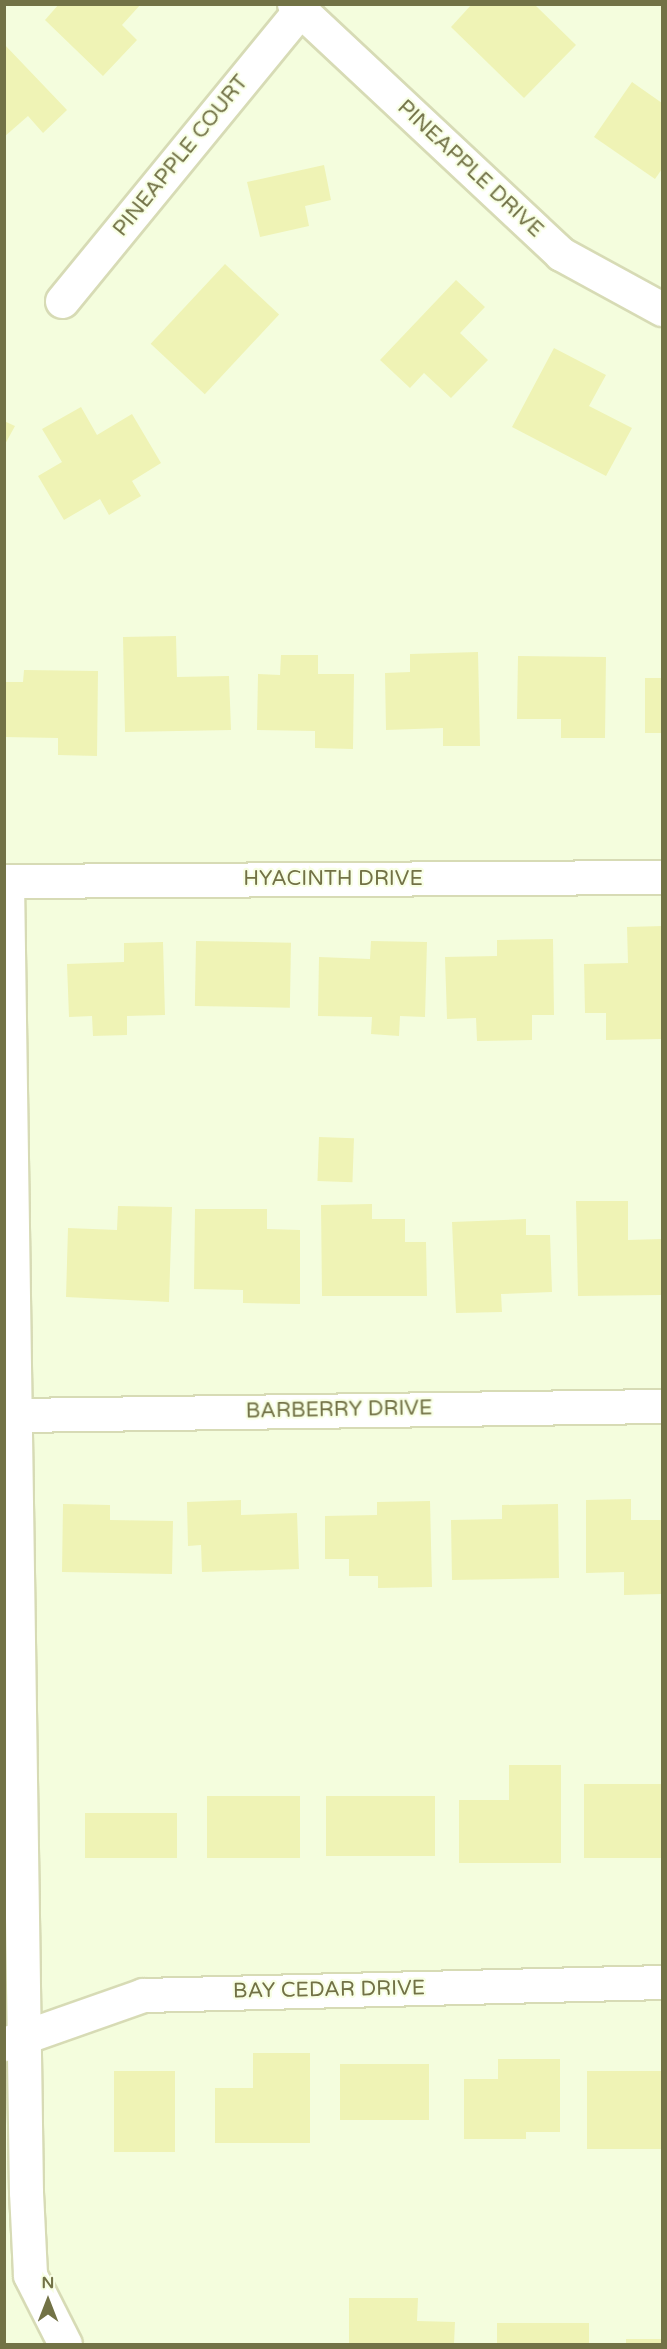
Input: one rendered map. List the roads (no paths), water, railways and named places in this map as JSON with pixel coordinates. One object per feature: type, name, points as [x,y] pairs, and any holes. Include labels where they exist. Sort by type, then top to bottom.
[{"type":"street","name":"PINEAPPLE COURT","points":[[62,301],[297,7]]},
{"type":"street","name":"PINEAPPLE DRIVE","points":[[297,7],[561,254],[663,309]]},
{"type":"street","name":"HYACINTH DRIVE","points":[[6,881],[663,877]]},
{"type":"street","points":[[6,881],[16,1415],[13,2041],[30,2275],[65,2344]]},
{"type":"street","name":"BARBERRY DRIVE","points":[[16,1415],[663,1406]]},
{"type":"street","name":"BAY CEDAR DRIVE","points":[[13,2041],[143,1995],[663,1982]]}]
